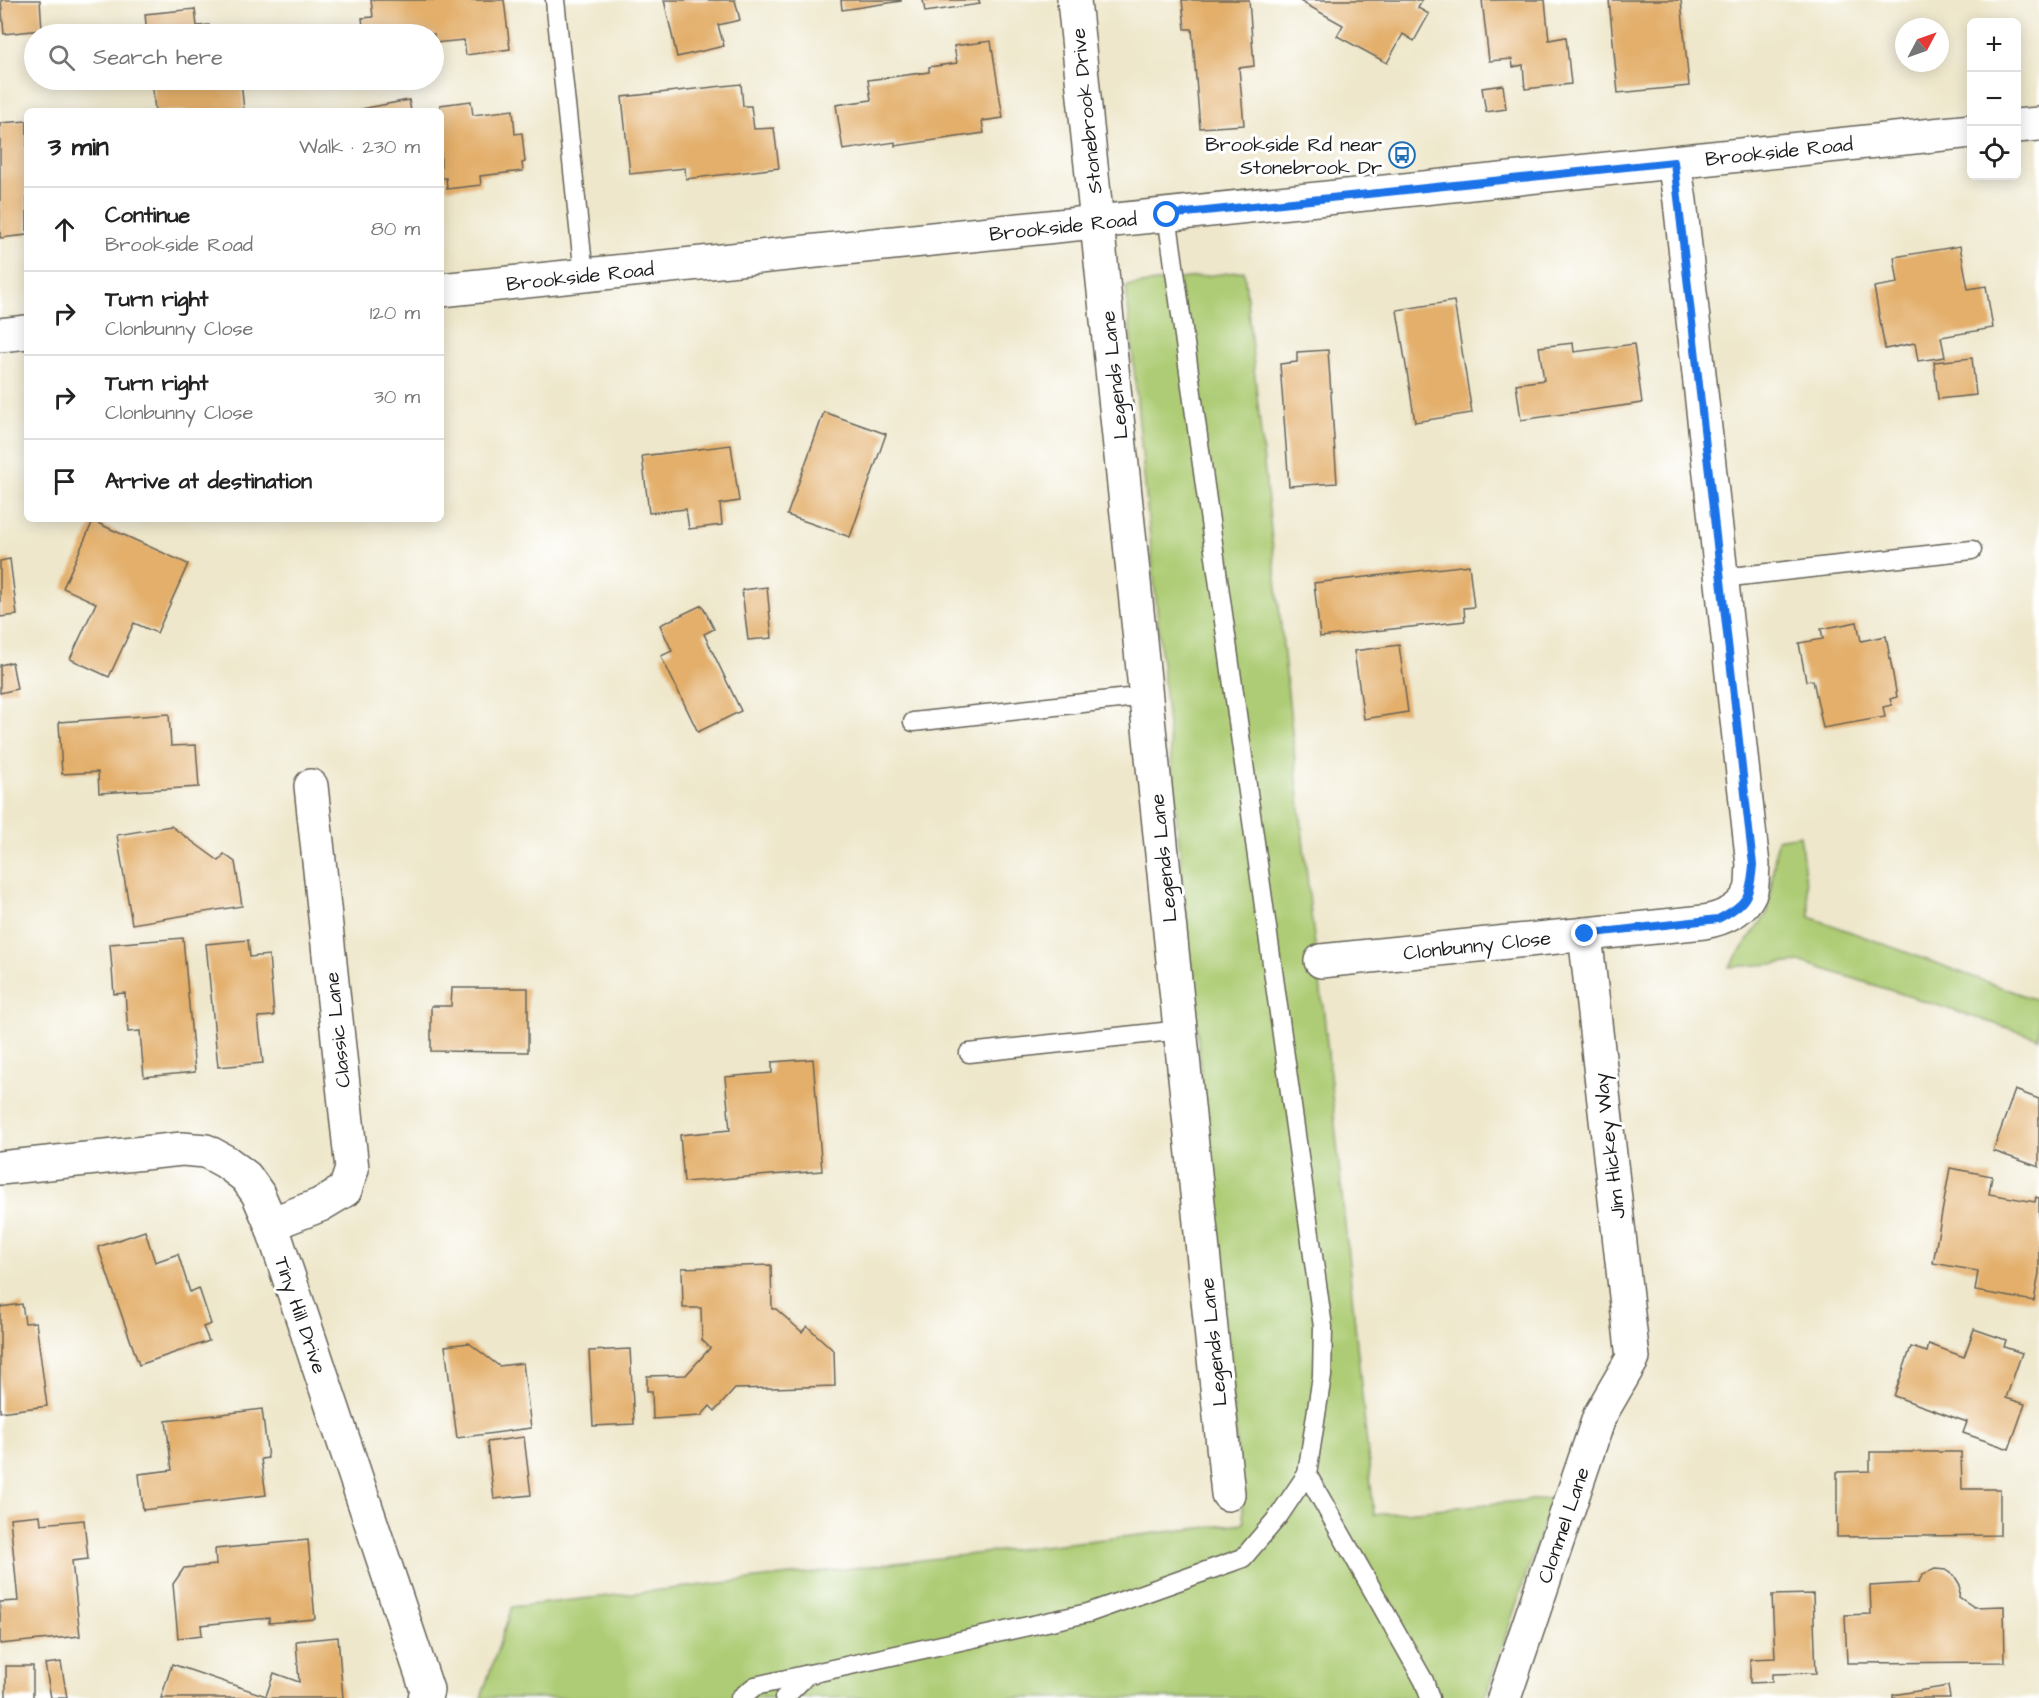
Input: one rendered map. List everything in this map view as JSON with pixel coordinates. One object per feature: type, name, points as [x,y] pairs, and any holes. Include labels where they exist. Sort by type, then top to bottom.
[{"type":"street","name":"Stonebrook Drive","points":[[1074,0],[1098,222]]},
{"type":"street","points":[[2021,126],[2039,124]]},
{"type":"street","name":"Brookside Road","points":[[444,290],[1967,130]]},
{"type":"street","name":"Clonbunny Close","points":[[1321,961],[1718,919],[1737,909],[1750,891],[1753,865],[1674,162]]},
{"type":"street","name":"Legends Lane","points":[[1098,222],[1228,1494]]},
{"type":"street","points":[[0,335],[24,332]]},
{"type":"street","name":"Classic Lane","points":[[271,1224],[320,1205],[345,1190],[352,1169],[311,786]]},
{"type":"street","name":"Jim Hickey Way","points":[[1585,934],[1634,1358]]},
{"type":"street","name":"Tiny Hill Drive","points":[[0,1167],[182,1149],[207,1151],[246,1177],[258,1194],[271,1224],[427,1690],[424,1698]]},
{"type":"street","name":"Clonmel Lane","points":[[1504,1698],[1600,1415],[1634,1358]]},
{"type":"lane","points":[[555,0],[584,275]]},
{"type":"lane","points":[[740,1698],[755,1686],[1088,1613],[1243,1558],[1278,1517],[1307,1474],[1322,1377],[1323,1327],[1167,215]]},
{"type":"lane","points":[[1722,578],[1972,550]]},
{"type":"lane","points":[[913,722],[1146,696]]},
{"type":"lane","points":[[969,1053],[1181,1030]]},
{"type":"lane","points":[[1307,1474],[1424,1681],[1430,1698]]},
{"type":"lane","points":[[784,1698],[808,1674]]},
{"type":"green space","points":[[1244,271],[1311,914],[1324,1014],[1374,1515],[1552,1498],[1485,1698],[481,1698],[512,1607],[1244,1523],[1126,286]]},
{"type":"green space","points":[[1800,835],[1810,917],[2039,1001],[2039,1038],[1802,962],[1729,967],[1768,912],[1777,839]]},
{"type":"building","points":[[1,0],[40,0],[42,24],[24,24],[24,32],[4,34]]},
{"type":"building","points":[[371,0],[504,0],[510,49],[466,55],[464,40],[444,42],[444,24],[363,24],[362,18],[373,17]]},
{"type":"building","points":[[664,0],[735,0],[740,20],[718,25],[724,46],[677,57]]},
{"type":"building","points":[[841,0],[901,0],[901,1],[842,10]]},
{"type":"building","points":[[923,0],[979,0],[980,4],[925,12]]},
{"type":"building","points":[[1182,0],[1249,0],[1254,66],[1239,68],[1244,125],[1200,128],[1192,29],[1185,29]]},
{"type":"building","points":[[1298,0],[1422,0],[1418,8],[1429,14],[1414,41],[1403,34],[1387,63],[1337,36],[1343,25]]},
{"type":"building","points":[[1482,0],[1545,0],[1549,40],[1566,37],[1571,84],[1525,89],[1523,65],[1513,67],[1512,59],[1489,61]]},
{"type":"building","points":[[1609,0],[1681,0],[1689,86],[1618,93]]},
{"type":"building","points":[[195,9],[197,24],[146,24],[145,14]]},
{"type":"building","points":[[991,41],[1003,118],[982,121],[984,133],[895,146],[895,142],[843,150],[836,105],[871,100],[868,80],[929,72],[929,67],[957,63],[954,46]]},
{"type":"building","points":[[741,84],[743,106],[751,106],[754,129],[774,128],[779,168],[686,179],[685,168],[630,174],[622,97]]},
{"type":"building","points":[[1503,85],[1506,109],[1486,112],[1482,88]]},
{"type":"building","points":[[153,90],[242,90],[244,108],[155,108]]},
{"type":"building","points":[[409,100],[410,108],[366,108]]},
{"type":"building","points":[[471,101],[473,115],[513,110],[515,134],[522,133],[525,162],[522,163],[523,171],[480,176],[481,185],[447,189],[446,178],[444,178],[444,108],[440,108],[440,105]]},
{"type":"building","points":[[24,121],[24,235],[0,238],[0,123]]},
{"type":"building","points":[[1960,246],[1968,289],[1986,286],[1993,328],[1941,337],[1945,357],[1918,361],[1915,343],[1885,349],[1874,287],[1898,283],[1894,257]]},
{"type":"building","points":[[1454,301],[1472,413],[1415,422],[1397,310]]},
{"type":"building","points":[[1573,343],[1574,352],[1634,344],[1642,403],[1521,420],[1516,384],[1544,380],[1539,347]]},
{"type":"building","points":[[1328,350],[1337,483],[1289,486],[1280,364],[1297,362],[1297,352]]},
{"type":"building","points":[[1972,358],[1976,395],[1938,399],[1934,362]]},
{"type":"building","points":[[824,412],[886,434],[850,537],[787,515]]},
{"type":"building","points":[[731,445],[739,501],[720,504],[722,525],[689,529],[686,509],[649,513],[642,456]]},
{"type":"building","points":[[93,522],[188,564],[157,633],[134,623],[109,677],[70,659],[96,603],[63,588]]},
{"type":"building","points":[[10,559],[17,615],[0,617],[0,561]]},
{"type":"building","points":[[1469,565],[1474,607],[1464,608],[1465,621],[1320,637],[1314,583]]},
{"type":"building","points":[[767,587],[772,638],[748,640],[742,590]]},
{"type":"building","points":[[702,605],[714,629],[704,634],[741,711],[698,732],[661,656],[672,651],[660,625]]},
{"type":"building","points":[[1857,622],[1861,641],[1886,636],[1897,697],[1890,699],[1892,705],[1883,707],[1885,717],[1823,728],[1813,680],[1806,681],[1799,643],[1823,639],[1821,629]]},
{"type":"building","points":[[1399,645],[1408,712],[1364,719],[1354,651]]},
{"type":"building","points":[[12,662],[17,689],[0,693],[0,665]]},
{"type":"building","points":[[169,714],[171,746],[196,745],[199,787],[99,793],[98,772],[62,774],[59,722]]},
{"type":"building","points":[[171,826],[219,861],[224,854],[235,862],[242,906],[132,924],[117,835]]},
{"type":"building","points":[[183,938],[195,1072],[144,1077],[140,1031],[128,1032],[125,993],[114,994],[110,944]]},
{"type":"building","points":[[248,940],[250,957],[269,955],[274,1016],[258,1017],[263,1063],[218,1067],[206,944]]},
{"type":"building","points":[[452,988],[528,988],[528,1052],[431,1051],[431,1006],[451,1006]]},
{"type":"building","points":[[813,1059],[822,1171],[684,1182],[680,1135],[730,1130],[725,1077],[772,1073],[772,1062]]},
{"type":"building","points":[[2015,1090],[2039,1099],[2039,1167],[1993,1151]]},
{"type":"building","points":[[1950,1168],[1992,1176],[1989,1194],[2035,1202],[2036,1197],[2039,1198],[2039,1273],[2034,1301],[1975,1291],[1978,1271],[1933,1263]]},
{"type":"building","points":[[145,1231],[155,1262],[178,1254],[190,1292],[199,1288],[211,1324],[203,1327],[209,1341],[139,1365],[98,1247]]},
{"type":"building","points":[[771,1265],[772,1309],[776,1309],[802,1332],[807,1326],[834,1351],[835,1386],[735,1389],[715,1411],[710,1406],[701,1416],[653,1419],[652,1391],[647,1391],[647,1376],[686,1375],[710,1348],[702,1340],[701,1308],[683,1308],[682,1268]]},
{"type":"building","points":[[22,1304],[25,1323],[36,1322],[47,1406],[0,1412],[0,1307]]},
{"type":"building","points":[[1974,1329],[2006,1340],[2004,1347],[2022,1353],[2006,1398],[2025,1404],[2009,1449],[1963,1433],[1967,1422],[1894,1396],[1911,1347],[1927,1352],[1929,1344],[1964,1357]]},
{"type":"building","points":[[469,1343],[499,1366],[523,1363],[531,1428],[457,1438],[445,1346]]},
{"type":"building","points":[[630,1349],[634,1424],[593,1426],[589,1351]]},
{"type":"building","points":[[262,1409],[268,1458],[261,1459],[266,1495],[143,1510],[139,1474],[172,1470],[166,1421]]},
{"type":"building","points":[[524,1437],[531,1495],[494,1499],[487,1442]]},
{"type":"building","points":[[1870,1452],[1961,1452],[1962,1489],[2000,1489],[2000,1535],[1837,1537],[1837,1472],[1870,1471]]},
{"type":"building","points":[[40,1515],[41,1524],[84,1520],[88,1559],[72,1561],[80,1636],[0,1644],[0,1602],[18,1601],[10,1518]]},
{"type":"building","points":[[308,1540],[315,1619],[269,1623],[269,1618],[201,1625],[202,1635],[178,1638],[173,1584],[184,1568],[216,1565],[215,1549]]},
{"type":"building","points":[[1935,1569],[1946,1570],[1954,1575],[1960,1585],[1959,1597],[1974,1607],[2004,1606],[2005,1662],[1847,1663],[1845,1615],[1871,1614],[1870,1586],[1918,1583],[1923,1574]]},
{"type":"building","points":[[1813,1594],[1816,1673],[1772,1674],[1772,1682],[1750,1683],[1750,1659],[1775,1658],[1772,1595]]},
{"type":"building","points":[[338,1637],[343,1698],[161,1698],[172,1664],[266,1696],[274,1673],[299,1682],[296,1641]]},
{"type":"building","points":[[61,1662],[67,1698],[51,1698],[45,1664]]},
{"type":"building","points":[[6,1666],[33,1666],[33,1698],[6,1698]]},
{"type":"building","points":[[1948,1686],[1950,1698],[1893,1698],[1893,1695]]},
{"type":"place","name":"Brookside Rd near Stonebrook Dr","points":[[1402,155]]},
{"type":"route","points":[[1167,215],[1674,162],[1753,865],[1750,891],[1737,909],[1718,919],[1585,934]]}]
